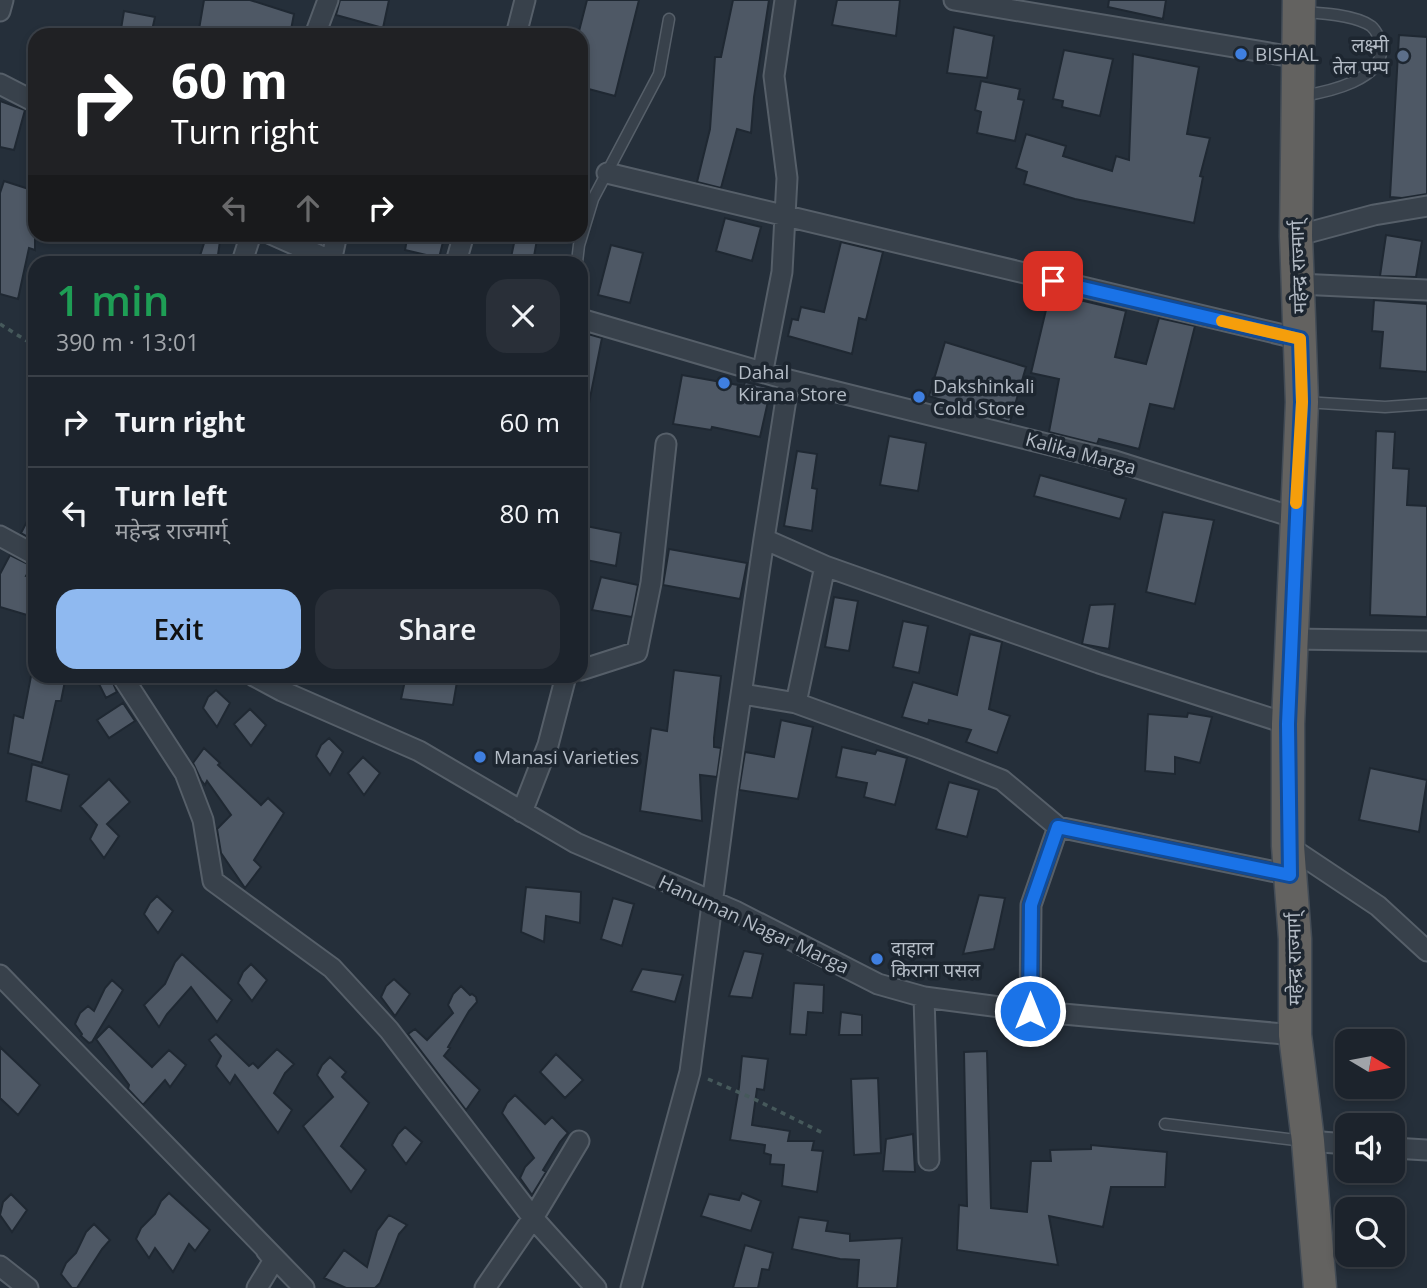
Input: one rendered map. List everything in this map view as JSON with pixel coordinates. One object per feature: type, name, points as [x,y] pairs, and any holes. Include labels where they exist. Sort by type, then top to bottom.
[{"type":"highway","name":"महेन्द्र राज्मार्ग्","points":[[1299,6],[1296,236],[1302,402],[1288,724],[1289,861],[1295,939],[1295,1035],[1321,1288]]},
{"type":"street","points":[[0,10],[3,0]]},
{"type":"street","points":[[318,28],[328,0]]},
{"type":"street","points":[[518,28],[525,0]]},
{"type":"street","points":[[763,370],[782,272],[787,178],[775,76],[785,0]]},
{"type":"street","points":[[954,0],[1299,58]]},
{"type":"street","points":[[0,84],[28,98]]},
{"type":"street","points":[[607,173],[1300,339]]},
{"type":"street","points":[[1296,236],[1374,215],[1427,206]]},
{"type":"street","points":[[288,242],[319,256]]},
{"type":"street","points":[[1298,284],[1427,290]]},
{"type":"street","name":"Kalika Marga","points":[[588,321],[763,370],[789,380],[1115,461],[1296,518]]},
{"type":"street","points":[[631,1288],[690,1072],[727,790],[789,380]]},
{"type":"street","points":[[588,668],[637,652],[651,583],[666,444]]},
{"type":"street","points":[[0,536],[28,551]]},
{"type":"street","points":[[764,539],[825,566],[1098,663],[1288,724]]},
{"type":"street","points":[[796,703],[825,566]]},
{"type":"street","points":[[1292,639],[1427,641]]},
{"type":"street","points":[[127,683],[185,773],[203,820],[213,881],[332,968],[389,1030],[533,1218],[596,1288]]},
{"type":"street","name":"Hanuman Nagar Marga","points":[[267,683],[419,751],[576,843],[713,901],[878,984],[924,997],[1030,1011],[1295,1035]]},
{"type":"street","points":[[522,812],[548,745],[564,683]]},
{"type":"street","points":[[743,694],[796,703],[923,748],[1002,780],[1058,827],[1289,861],[1378,906],[1427,951]]},
{"type":"street","points":[[1030,1011],[1031,905],[1058,827]]},
{"type":"street","points":[[0,975],[304,1288]]},
{"type":"street","points":[[924,997],[929,1160]]},
{"type":"street","points":[[485,1288],[533,1218],[579,1141]]},
{"type":"street","points":[[1308,1141],[1335,1143]]},
{"type":"street","points":[[1405,1148],[1427,1150]]},
{"type":"street","points":[[257,1288],[274,1260],[265,1249]]},
{"type":"street","points":[[0,1266],[28,1288]]},
{"type":"lane","points":[[1299,6],[1368,24],[1374,28],[1381,42],[1381,54],[1360,79],[1333,91],[1299,96]]},
{"type":"lane","points":[[588,215],[593,199],[659,74],[669,19]]},
{"type":"lane","points":[[1302,402],[1385,407],[1427,404]]},
{"type":"lane","points":[[1166,1124],[1308,1141]]},
{"type":"path","points":[[0,324],[28,342]]},
{"type":"path","points":[[690,1072],[754,1099],[825,1134]]},
{"type":"building","points":[[204,0],[250,0],[294,14],[291,28],[199,28]]},
{"type":"building","points":[[340,0],[389,0],[383,28],[336,15]]},
{"type":"building","points":[[587,0],[639,0],[615,96],[588,89],[588,28],[580,28]]},
{"type":"building","points":[[733,0],[769,0],[751,133],[737,129],[721,188],[697,182],[710,129],[715,57],[721,57]]},
{"type":"building","points":[[837,0],[900,0],[896,36],[832,25]]},
{"type":"building","points":[[1109,0],[1166,0],[1163,19],[1108,7]]},
{"type":"building","points":[[124,11],[155,17],[153,28],[121,28]]},
{"type":"building","points":[[954,27],[994,36],[987,78],[947,73]]},
{"type":"building","points":[[1399,35],[1427,37],[1427,194],[1402,198],[1390,197]]},
{"type":"building","points":[[1064,50],[1113,59],[1100,116],[1062,107],[1063,101],[1053,99]]},
{"type":"building","points":[[1133,54],[1199,67],[1187,134],[1210,138],[1200,176],[1203,177],[1194,223],[1075,199],[1024,184],[1027,172],[1016,168],[1026,134],[1066,146],[1063,156],[1112,171],[1116,156],[1129,160]]},
{"type":"building","points":[[981,81],[1020,89],[1018,99],[1024,100],[1015,141],[977,133],[981,112],[975,110]]},
{"type":"building","points":[[0,101],[25,110],[14,150],[0,147]]},
{"type":"building","points":[[4,181],[28,189],[28,242],[35,242],[35,250],[29,248],[18,299],[0,294],[0,193]]},
{"type":"building","points":[[725,218],[761,227],[752,261],[716,251]]},
{"type":"building","points":[[1386,235],[1422,241],[1416,277],[1380,276]]},
{"type":"building","points":[[204,242],[220,242],[218,256],[200,256]]},
{"type":"building","points":[[406,242],[443,242],[440,256],[405,250]]},
{"type":"building","points":[[514,242],[537,242],[534,256],[511,256]]},
{"type":"building","points":[[841,242],[883,252],[866,320],[859,318],[852,354],[788,336],[792,319],[798,320],[801,307],[824,312]]},
{"type":"building","points":[[611,245],[643,253],[630,303],[598,295]]},
{"type":"building","points":[[1050,293],[1126,311],[1115,357],[1146,364],[1159,318],[1195,326],[1174,409],[1150,404],[1139,449],[1099,439],[1097,444],[1049,432],[1059,379],[1031,373]]},
{"type":"building","points":[[1374,300],[1427,304],[1427,372],[1380,368],[1383,332],[1372,331]]},
{"type":"building","points":[[588,334],[602,338],[588,403]]},
{"type":"building","points":[[945,342],[1026,367],[1010,422],[929,396]]},
{"type":"building","points":[[682,375],[744,386],[745,382],[771,388],[760,437],[712,427],[711,430],[673,424]]},
{"type":"building","points":[[1376,431],[1395,432],[1393,468],[1409,469],[1407,505],[1427,506],[1427,617],[1370,615]]},
{"type":"building","points":[[889,436],[926,443],[918,491],[880,485]]},
{"type":"building","points":[[797,451],[817,454],[812,488],[817,489],[812,531],[784,526]]},
{"type":"building","points":[[1040,475],[1126,499],[1120,519],[1034,496]]},
{"type":"building","points":[[1163,512],[1214,520],[1195,604],[1146,592]]},
{"type":"building","points":[[28,520],[28,537],[21,533]]},
{"type":"building","points":[[588,526],[621,533],[616,566],[588,560]]},
{"type":"building","points":[[669,549],[747,563],[740,599],[663,585]]},
{"type":"building","points":[[10,555],[28,564],[27,615],[0,607],[0,574]]},
{"type":"building","points":[[601,577],[638,585],[632,617],[592,610]]},
{"type":"building","points":[[834,597],[858,601],[849,651],[825,647]]},
{"type":"building","points":[[1115,604],[1109,649],[1082,644],[1090,605]]},
{"type":"building","points":[[903,621],[928,626],[919,673],[893,667]]},
{"type":"building","points":[[970,634],[1002,642],[989,709],[1010,716],[997,753],[966,742],[971,730],[902,717],[913,682],[957,695]]},
{"type":"building","points":[[674,670],[721,676],[714,747],[721,748],[717,777],[700,775],[702,821],[640,811],[651,728],[667,731]]},
{"type":"building","points":[[30,683],[65,683],[61,701],[56,701],[42,763],[8,753],[14,715],[23,718]]},
{"type":"building","points":[[98,683],[113,683],[117,692],[106,698]]},
{"type":"building","points":[[404,683],[457,683],[453,705],[401,699]]},
{"type":"building","points":[[216,690],[230,703],[217,727],[203,708],[208,697]]},
{"type":"building","points":[[123,703],[135,721],[109,738],[97,720]]},
{"type":"building","points":[[250,709],[266,725],[251,746],[234,724]]},
{"type":"building","points":[[1188,713],[1212,717],[1200,763],[1175,757],[1175,774],[1145,771],[1148,714],[1187,717]]},
{"type":"building","points":[[781,720],[813,727],[798,799],[739,790],[745,752],[774,757]]},
{"type":"building","points":[[329,738],[343,752],[330,775],[316,756],[321,745]]},
{"type":"building","points":[[842,747],[875,754],[877,750],[907,758],[895,805],[864,797],[867,783],[836,777]]},
{"type":"building","points":[[204,748],[220,763],[218,765],[261,805],[268,798],[284,813],[254,860],[261,867],[245,888],[221,853],[217,829],[231,815],[207,781],[205,785],[201,780],[193,763]]},
{"type":"building","points":[[363,757],[380,773],[364,795],[348,773]]},
{"type":"building","points":[[32,764],[69,775],[61,811],[26,801]]},
{"type":"building","points":[[1370,768],[1427,780],[1419,832],[1359,820]]},
{"type":"building","points":[[109,779],[130,802],[107,824],[119,836],[104,858],[90,839],[97,825],[80,806]]},
{"type":"building","points":[[949,782],[979,790],[967,837],[936,829]]},
{"type":"building","points":[[526,887],[581,892],[580,923],[546,916],[544,942],[521,932]]},
{"type":"building","points":[[979,895],[1005,898],[994,949],[963,954]]},
{"type":"building","points":[[157,896],[173,911],[158,933],[144,914]]},
{"type":"building","points":[[613,898],[634,904],[622,946],[601,939]]},
{"type":"building","points":[[744,951],[763,954],[752,998],[729,996]]},
{"type":"building","points":[[182,954],[232,1000],[217,1022],[191,987],[159,1027],[144,1005],[165,984],[175,962]]},
{"type":"building","points":[[251,964],[267,980],[252,1001],[238,983]]},
{"type":"building","points":[[642,969],[683,975],[675,1002],[631,991]]},
{"type":"building","points":[[394,979],[410,994],[395,1016],[381,997],[386,986]]},
{"type":"building","points":[[112,980],[123,990],[89,1043],[81,1036],[75,1024],[80,1013],[88,1006],[94,1011]]},
{"type":"building","points":[[794,983],[824,985],[823,1013],[808,1012],[806,1035],[790,1034]]},
{"type":"building","points":[[461,986],[476,997],[477,1002],[469,1011],[444,1056],[480,1090],[466,1110],[408,1034],[415,1029],[427,1040],[453,1013],[448,1005]]},
{"type":"building","points":[[841,1012],[862,1015],[862,1035],[839,1035]]},
{"type":"building","points":[[109,1026],[152,1067],[169,1050],[186,1065],[170,1087],[165,1080],[143,1105],[128,1089],[129,1085],[96,1039]]},
{"type":"building","points":[[216,1034],[249,1066],[253,1063],[258,1068],[277,1049],[294,1064],[285,1073],[274,1093],[292,1110],[278,1133],[235,1075],[230,1084],[216,1066],[221,1056],[209,1040]]},
{"type":"building","points":[[0,1047],[40,1085],[18,1115],[0,1098]]},
{"type":"building","points":[[987,1051],[991,1208],[1027,1212],[1031,1161],[1051,1161],[1050,1150],[1091,1149],[1091,1145],[1167,1152],[1165,1187],[1111,1187],[1103,1227],[1049,1216],[1058,1265],[957,1250],[959,1205],[967,1206],[964,1052]]},
{"type":"building","points":[[556,1054],[583,1080],[565,1098],[540,1072]]},
{"type":"building","points":[[742,1056],[768,1059],[764,1090],[757,1089],[752,1125],[790,1131],[788,1141],[814,1141],[812,1150],[823,1151],[817,1192],[782,1186],[784,1165],[770,1164],[771,1155],[764,1153],[765,1145],[730,1140]]},
{"type":"building","points":[[330,1057],[346,1072],[342,1077],[369,1103],[341,1146],[366,1170],[351,1192],[303,1126],[333,1097],[317,1075]]},
{"type":"building","points":[[878,1078],[881,1153],[854,1155],[851,1079]]},
{"type":"building","points":[[515,1095],[545,1124],[552,1117],[568,1133],[543,1170],[546,1172],[532,1195],[520,1178],[525,1167],[534,1158],[502,1113]]},
{"type":"building","points":[[405,1127],[422,1142],[406,1164],[392,1145]]},
{"type":"building","points":[[913,1134],[915,1172],[883,1171],[886,1139]]},
{"type":"building","points":[[169,1193],[210,1230],[195,1251],[189,1244],[173,1272],[155,1248],[149,1258],[136,1239],[141,1228],[155,1214],[161,1201]]},
{"type":"building","points":[[742,1193],[761,1201],[751,1231],[701,1216],[709,1194],[739,1200]]},
{"type":"building","points":[[11,1194],[27,1210],[12,1232],[0,1215],[3,1202]]},
{"type":"building","points":[[389,1215],[407,1225],[399,1234],[380,1283],[375,1288],[346,1288],[324,1278],[344,1250],[367,1267],[377,1231]]},
{"type":"building","points":[[799,1217],[828,1221],[826,1231],[850,1234],[850,1241],[902,1238],[897,1288],[857,1288],[859,1260],[792,1249]]},
{"type":"building","points":[[94,1224],[110,1240],[77,1288],[72,1288],[61,1274],[66,1263],[76,1253],[86,1232]]},
{"type":"building","points":[[745,1245],[773,1253],[769,1270],[762,1269],[758,1288],[733,1288]]},
{"type":"slow traffic","points":[[1222,321],[1300,339],[1302,402],[1296,503]]},
{"type":"place","name":"BISHAL","points":[[1241,54]]},
{"type":"place","name":"लक्ष्मी तेल पम्प","points":[[1403,56]]},
{"type":"place","name":"Dahal Kirana Store","points":[[724,383]]},
{"type":"place","name":"Dakshinkali Cold Store","points":[[919,397]]},
{"type":"place","name":"Manasi Varieties","points":[[480,757]]},
{"type":"place","name":"दाहाल किराना पसल","points":[[877,959]]},
{"type":"route","points":[[1030,1011],[1031,905],[1058,827],[1290,875],[1288,724],[1302,402],[1300,339],[1053,281]]}]
